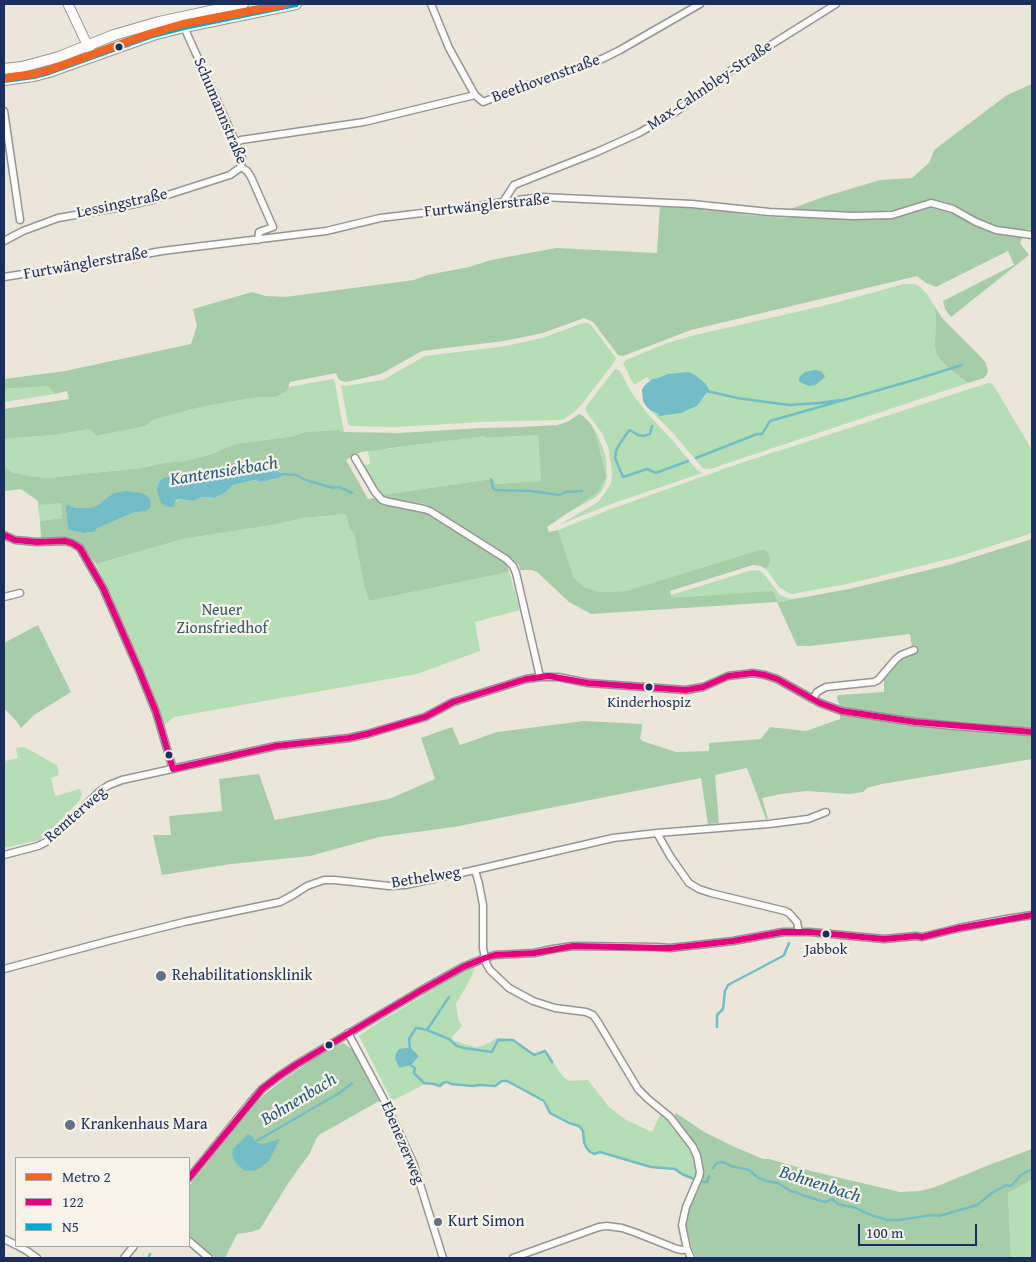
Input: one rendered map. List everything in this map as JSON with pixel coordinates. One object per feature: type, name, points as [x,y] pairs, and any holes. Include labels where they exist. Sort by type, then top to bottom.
[{"type":"main road","points":[[4,69],[40,62],[114,35],[159,22],[243,4]]},
{"type":"main road","points":[[4,80],[34,76],[153,35],[232,16],[296,4]]},
{"type":"street","points":[[68,4],[93,57]]},
{"type":"street","points":[[431,4],[449,48],[474,95]]},
{"type":"street","name":"Beethovenstraße","points":[[236,143],[241,140],[364,122],[474,95],[483,102],[590,64],[620,50],[700,4]]},
{"type":"street","name":"Max-Cahnbley-Straße","points":[[502,202],[514,185],[647,129],[676,111],[734,68],[836,4]]},
{"type":"street","name":"Schumannstraße","points":[[184,27],[236,143],[242,158],[241,167],[251,177],[272,227],[259,232],[258,240]]},
{"type":"street","points":[[4,111],[20,220]]},
{"type":"street","name":"Lessingstraße","points":[[4,241],[23,231],[58,218],[152,200],[230,175],[241,167]]},
{"type":"street","name":"Furtwänglerstraße","points":[[4,277],[162,251],[326,231],[380,218],[473,208],[541,197],[692,204],[769,212],[870,216],[892,215],[931,203],[953,209],[976,222],[996,230],[1032,235]]},
{"type":"street","points":[[355,458],[375,492],[382,500],[424,508],[430,511],[514,566],[540,677]]},
{"type":"street","points":[[6,536],[15,540],[37,542],[65,541],[80,548],[103,588],[123,632],[162,730],[173,769]]},
{"type":"street","points":[[4,598],[20,593]]},
{"type":"street","points":[[813,699],[817,692],[826,688],[874,682],[901,655],[914,650]]},
{"type":"street","name":"Remterweg","points":[[4,855],[46,842],[91,799],[109,785],[122,780],[276,746],[349,738],[367,734],[425,717],[453,702],[526,679],[540,677],[558,676],[588,682],[686,690],[703,688],[728,676],[753,673],[777,679],[832,708],[859,714],[955,726],[1032,732]]},
{"type":"street","name":"Bethelweg","points":[[4,969],[132,935],[280,902],[307,886],[324,880],[395,886],[475,870],[613,838],[808,820],[826,812]]},
{"type":"street","points":[[657,833],[689,883],[711,893],[785,911],[795,919],[799,932]]},
{"type":"street","points":[[475,870],[484,913],[484,958],[490,970],[502,983],[532,1001],[545,1006],[586,1012],[593,1015],[638,1088],[670,1117],[693,1147],[700,1172],[698,1182],[686,1207],[682,1225],[691,1258]]},
{"type":"street","points":[[190,1177],[262,1089],[297,1064],[348,1033],[463,967],[484,958],[495,955],[534,953],[572,946],[656,946],[670,948],[733,941],[783,932],[877,938],[922,937],[1006,918],[1032,915]]},
{"type":"street","name":"Ebenezerweg","points":[[348,1033],[384,1102],[414,1166],[443,1258]]},
{"type":"street","points":[[512,1258],[607,1226],[622,1228],[677,1249],[687,1249]]},
{"type":"street","points":[[190,1242],[209,1258]]},
{"type":"street","points":[[21,1247],[37,1258]]},
{"type":"street","points":[[124,1258],[133,1247]]},
{"type":"green space","points":[[1032,84],[1032,230],[1026,229],[1020,243],[1029,255],[951,317],[945,309],[943,301],[1014,265],[1008,251],[936,287],[926,283],[917,276],[691,330],[623,356],[618,355],[593,322],[584,318],[543,333],[504,341],[422,351],[381,374],[346,382],[339,380],[336,373],[290,382],[287,391],[276,397],[258,397],[201,407],[152,420],[146,426],[96,436],[90,429],[54,435],[4,439],[4,409],[69,399],[67,391],[55,394],[48,386],[4,389],[4,379],[65,371],[191,344],[197,326],[193,309],[252,292],[266,296],[285,297],[414,280],[427,275],[469,267],[491,260],[556,248],[657,253],[660,204],[715,209],[748,215],[791,218],[788,210],[823,197],[880,180],[912,178],[929,163],[934,150],[1007,95]]},
{"type":"green space","points":[[904,284],[915,284],[927,294],[935,307],[936,325],[948,368],[968,383],[710,469],[704,469],[650,410],[659,415],[681,413],[697,406],[709,391],[668,374],[650,381],[647,377],[634,385],[623,363],[667,343],[691,336],[831,304]]},
{"type":"green space","points":[[935,307],[942,318],[986,363],[988,370],[984,378],[968,383],[948,368],[937,355],[935,347]]},
{"type":"green space","points":[[583,323],[591,325],[616,358],[582,404],[564,419],[395,427],[350,426],[348,424],[341,385],[346,386],[383,380],[425,356],[506,346],[542,338]]},
{"type":"green space","points":[[616,369],[620,371],[631,392],[647,413],[697,470],[702,473],[614,503],[559,525],[598,502],[611,483],[612,472],[608,447],[602,433],[585,408]]},
{"type":"green space","points":[[333,379],[344,432],[338,430],[304,432],[294,436],[235,444],[209,455],[184,461],[142,468],[49,478],[11,472],[4,466],[4,439],[54,435],[90,429],[96,436],[146,426],[151,420],[201,407],[258,397],[276,397],[287,391],[288,387]]},
{"type":"green space","points":[[988,383],[994,386],[1032,450],[1032,533],[957,557],[847,584],[791,594],[779,587],[766,569],[770,563],[770,558],[627,591],[600,592],[586,588],[574,578],[558,530],[735,465]]},
{"type":"green space","points":[[49,386],[55,394],[4,402],[4,389]]},
{"type":"green space","points":[[579,414],[591,424],[596,435],[606,477],[597,493],[547,527],[549,532],[558,530],[574,578],[586,588],[600,592],[627,591],[764,550],[770,558],[770,563],[766,569],[753,565],[670,591],[672,598],[773,591],[778,602],[849,589],[949,565],[1032,539],[1032,759],[882,784],[867,788],[863,792],[850,794],[806,791],[762,798],[768,819],[766,819],[747,768],[715,775],[719,823],[708,824],[701,778],[454,827],[379,837],[310,856],[231,864],[162,875],[153,835],[171,835],[169,816],[222,811],[219,779],[259,774],[275,820],[389,799],[435,779],[421,738],[452,727],[460,745],[497,732],[584,721],[642,724],[640,738],[642,741],[676,752],[709,751],[709,743],[761,739],[770,727],[806,731],[840,719],[840,706],[837,697],[839,695],[884,692],[884,678],[895,664],[904,657],[913,654],[910,634],[797,646],[777,602],[591,614],[569,602],[537,572],[520,570],[519,565],[512,558],[433,508],[425,504],[385,498],[381,495],[491,479],[494,479],[495,484],[541,481],[538,435],[486,438],[485,436],[361,452],[346,460],[368,499],[375,498],[385,504],[430,515],[506,563],[509,572],[369,601],[354,534],[350,530],[346,514],[303,518],[272,525],[183,539],[96,564],[82,545],[72,540],[41,538],[40,521],[62,518],[61,503],[38,505],[38,501],[21,489],[4,491],[4,466],[11,472],[49,478],[142,468],[184,461],[209,455],[235,444],[294,436],[304,432],[338,430],[344,432],[399,433],[557,425],[567,422]],"holes":[[[223,470],[278,471],[281,472],[281,477],[261,482],[254,480],[233,485],[226,492],[215,498],[203,497],[192,501],[180,499],[175,502],[185,475],[210,474]],[[106,498],[137,512],[98,528],[94,532],[83,533],[68,530],[66,507],[90,508],[98,505]]]},
{"type":"green space","points":[[591,424],[598,435],[606,457],[607,476],[605,485],[596,497],[559,518],[597,493],[599,448]]},
{"type":"green space","points":[[485,435],[486,438],[538,435],[541,481],[495,484],[494,479],[491,479],[381,495],[363,465],[370,464],[368,451],[387,443],[388,449]]},
{"type":"green space","points":[[61,502],[62,518],[40,521],[38,505]]},
{"type":"green space","name":"Neuer Zionsfriedhof","points":[[346,514],[350,530],[354,534],[369,601],[509,572],[520,610],[475,622],[480,651],[417,674],[174,717],[164,725],[154,694],[96,564],[183,539],[272,525],[303,518]]},
{"type":"green space","points":[[755,570],[764,574],[780,595],[795,599],[777,602],[672,599],[671,595]]},
{"type":"green space","points":[[38,625],[71,692],[34,715],[21,728],[4,708],[4,643]]},
{"type":"green space","points":[[24,747],[57,765],[59,775],[51,778],[55,796],[80,789],[82,794],[80,800],[39,840],[4,848],[4,761],[18,758],[16,748]]},
{"type":"green space","points":[[475,966],[472,976],[456,1004],[458,1019],[462,1026],[452,1037],[453,1040],[477,1047],[497,1038],[512,1039],[534,1054],[545,1050],[564,1078],[570,1081],[588,1080],[609,1107],[626,1120],[652,1132],[661,1113],[670,1120],[693,1150],[697,1172],[696,1180],[675,1169],[651,1167],[600,1152],[594,1154],[590,1152],[584,1142],[583,1131],[579,1126],[550,1113],[544,1101],[507,1082],[502,1081],[495,1086],[473,1086],[447,1082],[440,1086],[427,1083],[392,1101],[359,1036],[374,1025]]},
{"type":"green space","points":[[342,1043],[345,1044],[353,1050],[379,1101],[319,1135],[310,1153],[289,1182],[260,1229],[237,1234],[225,1258],[216,1258],[190,1237],[190,1185],[250,1109],[265,1094],[316,1057]]},
{"type":"green space","points":[[676,1113],[706,1133],[763,1159],[900,1192],[920,1191],[935,1187],[1032,1149],[1032,1180],[1008,1193],[1011,1258],[697,1258],[692,1249],[686,1224],[687,1214],[701,1182],[701,1173],[697,1149],[675,1116]]},
{"type":"green space","points":[[1032,1180],[1032,1258],[1011,1258],[1008,1193]]},
{"type":"water","points":[[821,371],[825,376],[815,385],[809,386],[799,381],[801,375],[805,372]]},
{"type":"water","points":[[689,372],[706,384],[709,390],[697,406],[681,413],[659,416],[646,406],[643,401],[642,390],[652,379],[668,374]]},
{"type":"water","points":[[223,470],[278,471],[282,474],[279,478],[261,482],[254,480],[233,485],[226,492],[215,498],[203,497],[192,501],[180,499],[176,500],[173,507],[167,507],[161,503],[157,488],[163,478],[210,474]]},
{"type":"water","points":[[126,491],[146,495],[150,499],[150,508],[123,517],[98,528],[94,532],[83,533],[68,530],[66,507],[68,505],[76,508],[90,508],[98,505],[115,493]]},
{"type":"water","points":[[399,1049],[412,1049],[419,1056],[411,1065],[399,1068],[395,1058],[396,1054]]},
{"type":"water","points":[[248,1134],[253,1137],[255,1142],[262,1144],[280,1139],[269,1161],[257,1170],[245,1171],[235,1162],[232,1150]]},
{"type":"waterway","name":"Kantensiekbach","points":[[696,458],[757,434],[762,434],[770,421],[962,365]]},
{"type":"waterway","name":"Kantensiekbach","points":[[707,391],[737,398],[789,405],[840,400]]},
{"type":"waterway","name":"Kantensiekbach","points":[[652,426],[650,434],[644,436],[630,430],[619,445],[615,458],[623,477],[647,469],[656,473],[688,461]]},
{"type":"waterway","name":"Kantensiekbach","points":[[280,474],[296,475],[333,488],[339,487],[352,493]]},
{"type":"waterway","name":"Kantensiekbach","points":[[491,479],[495,490],[530,491],[560,495],[565,492],[582,491]]},
{"type":"waterway","name":"Bohnenbach","points":[[717,1027],[717,1015],[723,1009],[725,991],[728,985],[784,955],[789,943]]},
{"type":"waterway","points":[[427,1030],[449,997]]},
{"type":"waterway","name":"Bohnenbach","points":[[409,1051],[409,1039],[416,1028],[418,1028],[449,1039],[457,1046],[492,1052],[498,1040],[513,1040],[534,1055],[545,1051],[552,1062]]},
{"type":"waterway","name":"Bohnenbach","points":[[409,1064],[415,1068],[414,1073],[424,1083],[440,1086],[447,1082],[473,1086],[495,1086],[502,1081],[507,1081],[544,1101],[550,1113],[579,1126],[583,1131],[584,1142],[590,1152],[594,1154],[600,1152],[651,1167],[675,1169],[696,1180]]},
{"type":"waterway","name":"Bohnenbach","points":[[253,1143],[341,1092],[352,1083]]},
{"type":"waterway","name":"Bohnenbach","points":[[713,1168],[717,1163],[723,1162],[749,1170],[757,1177],[778,1183],[792,1192],[825,1202],[832,1199],[838,1204],[856,1208],[887,1220],[939,1216],[977,1205],[992,1193],[1006,1185],[1012,1185],[1021,1175],[1032,1169]]},
{"type":"waterway","name":"Bohnenbach","points":[[701,1182],[707,1182],[709,1176]]},
{"type":"waterway","name":"Bohnenbach","points":[[148,1258],[150,1254]]},
{"type":"metro line","name":"2","points":[[4,78],[49,70],[152,33],[183,24],[285,4]]},
{"type":"transit line","name":"N5","points":[[4,80],[49,72],[153,35],[296,4]]},
{"type":"transit line","name":"122","points":[[4,535],[15,540],[37,542],[65,541],[80,548],[103,588],[139,670],[156,712],[173,769],[276,746],[349,738],[367,734],[425,717],[453,702],[526,679],[549,676],[588,683],[686,690],[703,687],[728,676],[753,673],[777,679],[820,703],[842,711],[915,722],[1032,732]]},
{"type":"transit line","name":"122","points":[[190,1177],[262,1089],[279,1076],[420,991],[463,967],[485,958],[495,955],[534,953],[573,946],[670,948],[733,941],[783,932],[810,932],[884,939],[922,937],[959,928],[1032,915]]},
{"type":"place","name":"Kinderhospiz","points":[[649,687]]},
{"type":"place","name":"Jabbok","points":[[826,934]]},
{"type":"place","name":"Rehabilitationsklinik","points":[[161,976]]},
{"type":"place","name":"Krankenhaus Mara","points":[[70,1125]]},
{"type":"place","name":"Kurt Simon","points":[[438,1222]]}]
